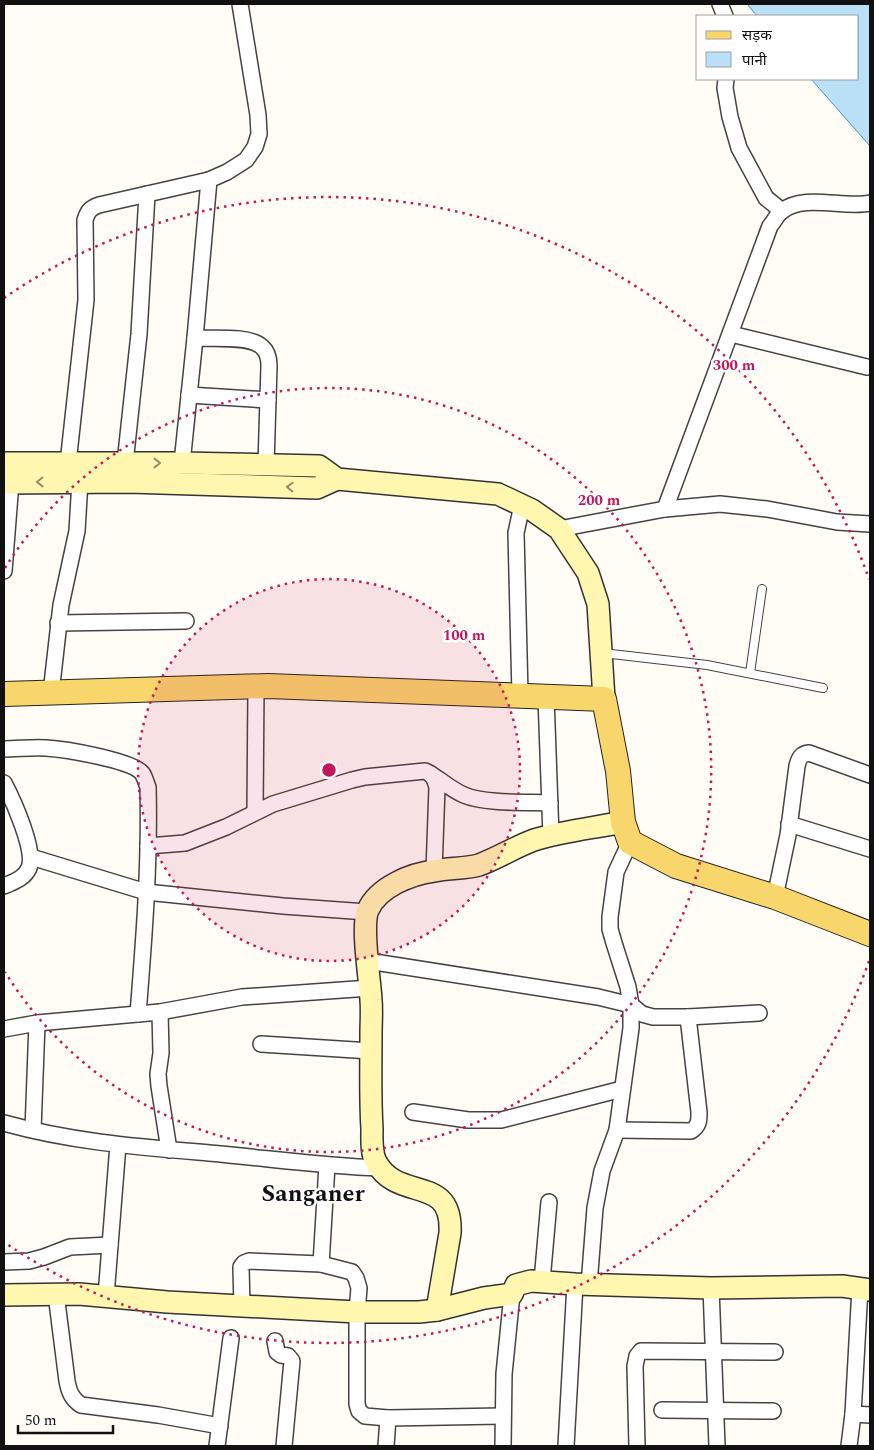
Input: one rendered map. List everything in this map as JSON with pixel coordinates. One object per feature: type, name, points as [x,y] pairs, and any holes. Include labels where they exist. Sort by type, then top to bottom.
[{"type":"main road","points":[[4,694],[256,687],[604,698],[627,832],[676,866],[775,897],[870,934]]},
{"type":"street","points":[[68,463],[86,300],[85,220],[87,212],[99,205],[209,180],[227,172],[246,160],[255,147],[259,134],[258,115],[240,4]]},
{"type":"street","points":[[726,80],[725,88],[730,117],[740,148],[766,198],[782,211]]},
{"type":"street","points":[[182,463],[209,180]]},
{"type":"street","points":[[125,463],[139,334],[147,194]]},
{"type":"street","points":[[665,509],[770,226],[782,211],[794,205],[809,203],[860,205],[870,203]]},
{"type":"street","points":[[730,334],[866,367]]},
{"type":"street","points":[[195,338],[248,340],[262,347],[268,358],[269,366],[266,465]]},
{"type":"street","points":[[189,395],[268,400]]},
{"type":"street","points":[[6,476],[68,463],[182,463],[319,466],[337,479]]},
{"type":"street","points":[[6,476],[80,481],[317,488],[337,479],[498,494],[532,510],[559,529],[588,573],[598,604],[604,698]]},
{"type":"street","points":[[4,571],[6,476]]},
{"type":"street","points":[[51,693],[58,623],[77,531],[80,481]]},
{"type":"street","points":[[559,529],[665,509],[720,504],[768,509],[837,522],[870,524]]},
{"type":"street","points":[[520,695],[516,532],[522,505]]},
{"type":"street","points":[[58,623],[186,621]]},
{"type":"street","points":[[255,812],[256,687]]},
{"type":"street","points":[[546,697],[551,836]]},
{"type":"street","points":[[4,749],[47,748],[63,750],[123,763],[136,768],[142,773],[148,787],[148,846],[144,940],[138,1014]]},
{"type":"street","points":[[775,897],[789,824],[797,766],[802,754],[809,753],[870,775]]},
{"type":"street","points":[[148,846],[185,843],[226,827],[273,804],[365,776],[425,771],[470,798],[550,803]]},
{"type":"street","points":[[430,773],[437,787],[434,871]]},
{"type":"street","points":[[4,783],[26,836],[31,858],[29,868],[25,874],[19,880],[4,886]]},
{"type":"street","points":[[789,824],[870,849]]},
{"type":"street","points":[[437,1310],[450,1233],[448,1210],[442,1200],[432,1193],[404,1185],[385,1174],[379,1168],[374,1158],[372,1141],[370,988],[365,926],[367,912],[376,899],[390,887],[418,874],[466,868],[520,846],[551,836],[627,832],[616,872],[610,929],[628,986],[631,1005],[631,1028],[617,1130],[605,1160],[582,1284],[566,1446]]},
{"type":"street","points":[[31,858],[146,892],[282,906],[367,912]]},
{"type":"street","points":[[368,961],[589,995],[631,1005],[642,1014],[653,1017],[759,1013]]},
{"type":"street","points":[[4,1029],[37,1023],[160,1012],[242,997],[370,988]]},
{"type":"street","points":[[160,1012],[161,1053],[158,1074],[169,1150]]},
{"type":"street","points":[[617,1130],[691,1131],[696,1127],[699,1122],[699,1112],[688,1017]]},
{"type":"street","points":[[33,1130],[37,1023]]},
{"type":"street","points":[[261,1044],[371,1051]]},
{"type":"street","points":[[413,1112],[468,1120],[501,1120],[622,1089]]},
{"type":"street","points":[[4,1123],[118,1145],[327,1165],[379,1168]]},
{"type":"street","points":[[106,1296],[118,1145]]},
{"type":"street","points":[[321,1264],[327,1165]]},
{"type":"street","points":[[542,1281],[549,1202]]},
{"type":"street","points":[[4,1262],[29,1261],[70,1247],[110,1245]]},
{"type":"street","points":[[242,1306],[241,1267],[249,1261],[321,1264],[352,1272],[359,1288],[357,1312],[357,1404],[359,1411],[365,1416],[388,1418],[502,1416]]},
{"type":"street","points":[[503,1446],[504,1374],[512,1294],[516,1285],[523,1282],[542,1281],[711,1288],[842,1286],[865,1289],[850,1446]]},
{"type":"street","points":[[711,1288],[717,1446]]},
{"type":"street","points":[[4,1295],[56,1294],[106,1296],[357,1312],[418,1312],[437,1310],[484,1298],[512,1294]]},
{"type":"street","points":[[56,1294],[66,1381],[68,1391],[73,1400],[81,1405],[158,1415],[220,1426]]},
{"type":"street","points":[[217,1446],[230,1338]]},
{"type":"street","points":[[275,1341],[277,1352],[288,1356],[292,1361],[284,1446]]},
{"type":"street","points":[[636,1446],[635,1366],[637,1356],[642,1351],[775,1352]]},
{"type":"street","points":[[662,1410],[773,1411]]},
{"type":"street","points":[[853,1414],[870,1415]]},
{"type":"street","points":[[386,1446],[388,1418]]},
{"type":"lane","points":[[750,674],[762,589]]},
{"type":"lane","points":[[601,653],[662,659],[823,688]]},
{"type":"water","points":[[747,4],[870,4],[870,146],[812,80],[859,80],[859,15],[756,15]]},
{"type":"district","name":"Sanganer","points":[[313,1193]]}]
